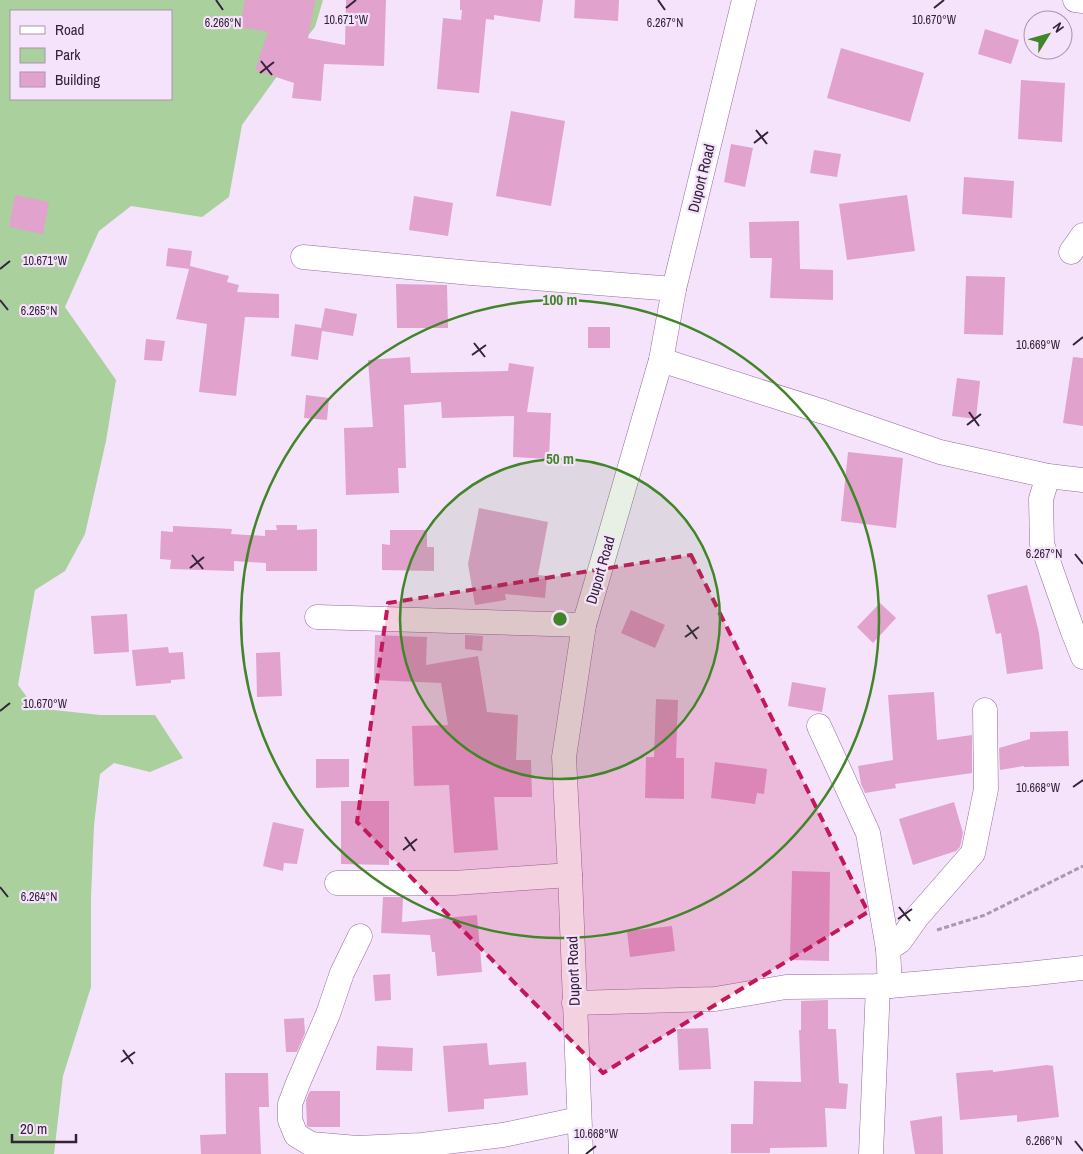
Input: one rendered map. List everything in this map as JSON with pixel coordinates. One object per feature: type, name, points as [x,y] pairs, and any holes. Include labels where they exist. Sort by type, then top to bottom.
[{"type":"street","name":"Duport Road","points":[[581,1154],[564,757],[584,625],[661,360],[674,289],[744,0]]},
{"type":"street","points":[[1075,0],[1083,1]]},
{"type":"street","points":[[304,257],[471,273],[674,289]]},
{"type":"street","points":[[661,360],[824,412],[940,452],[1048,476],[1083,480]]},
{"type":"street","points":[[1048,476],[1040,499],[1042,544],[1083,657]]},
{"type":"street","points":[[317,617],[584,625]]},
{"type":"street","points":[[871,1154],[884,986],[894,945],[974,854],[986,789],[985,710]]},
{"type":"street","points":[[819,726],[868,833],[894,945]]},
{"type":"street","points":[[337,882],[454,883],[570,875]]},
{"type":"street","points":[[360,936],[342,973],[328,1014],[290,1104],[290,1120],[296,1135],[311,1144],[357,1148],[422,1145],[503,1135],[579,1118]]},
{"type":"street","points":[[574,1003],[715,999],[786,988],[884,986],[1083,968]]},
{"type":"path","points":[[894,945],[985,915],[1083,866]]},
{"type":"highlighted area","points":[[691,555],[868,912],[603,1073],[357,822],[388,603]]},
{"type":"green space","points":[[0,0],[323,0],[315,27],[242,125],[229,197],[202,217],[131,206],[99,231],[65,307],[116,380],[106,441],[85,534],[65,571],[35,590],[18,685],[35,708],[100,715],[155,715],[183,758],[150,772],[114,763],[100,774],[94,825],[91,897],[91,987],[63,1076],[54,1154],[0,1154]]},
{"type":"building","points":[[245,0],[315,0],[308,38],[345,45],[346,0],[386,0],[384,66],[324,64],[321,101],[292,98],[294,83],[255,70],[268,32],[240,27]]},
{"type":"building","points":[[460,0],[543,0],[540,22],[494,15],[494,20],[486,19],[479,93],[437,89],[443,18],[461,20]]},
{"type":"building","points":[[575,0],[619,0],[618,21],[574,18]]},
{"type":"building","points":[[985,29],[1019,40],[1011,64],[978,54]]},
{"type":"building","points":[[841,48],[924,73],[910,122],[827,98]]},
{"type":"building","points":[[1021,80],[1065,83],[1062,142],[1018,139]]},
{"type":"building","points":[[511,111],[565,121],[551,206],[496,196]]},
{"type":"building","points":[[731,144],[753,148],[745,187],[724,182]]},
{"type":"building","points":[[814,150],[841,154],[837,177],[810,173]]},
{"type":"building","points":[[964,177],[1014,181],[1012,218],[962,214]]},
{"type":"building","points":[[15,195],[49,202],[43,234],[9,227]]},
{"type":"building","points":[[907,195],[915,251],[847,260],[839,204]]},
{"type":"building","points":[[414,196],[453,203],[448,236],[409,230]]},
{"type":"building","points":[[799,221],[800,269],[833,270],[833,300],[770,298],[772,258],[750,258],[749,222]]},
{"type":"building","points":[[168,248],[192,251],[190,266],[229,276],[227,282],[239,285],[237,292],[279,294],[279,318],[245,317],[236,396],[199,392],[207,324],[176,319],[189,269],[166,266]]},
{"type":"building","points":[[966,276],[1005,277],[1003,335],[964,334]]},
{"type":"building","points":[[396,284],[447,285],[448,328],[397,328]]},
{"type":"building","points":[[325,308],[357,314],[353,336],[322,331],[318,360],[291,356],[295,324],[321,328]]},
{"type":"building","points":[[588,327],[610,327],[610,348],[588,348]]},
{"type":"building","points":[[146,339],[165,341],[162,361],[144,360]]},
{"type":"building","points":[[410,357],[411,373],[508,371],[509,363],[534,367],[527,412],[551,413],[549,459],[513,457],[514,416],[442,418],[441,402],[404,405],[406,468],[398,468],[399,493],[346,495],[344,428],[373,427],[368,360]]},
{"type":"building","points":[[1073,357],[1083,358],[1083,426],[1063,423]]},
{"type":"building","points":[[957,378],[980,381],[976,419],[952,416]]},
{"type":"building","points":[[306,395],[329,398],[327,420],[304,418]]},
{"type":"building","points":[[848,452],[903,458],[896,528],[841,521]]},
{"type":"building","points":[[479,508],[548,522],[538,575],[547,576],[545,598],[505,594],[506,600],[475,605],[468,564]]},
{"type":"building","points":[[276,525],[297,525],[297,530],[317,529],[317,571],[266,571],[266,563],[234,561],[234,571],[170,569],[171,560],[160,559],[161,531],[173,532],[173,526],[232,529],[231,534],[265,536],[265,530],[277,530]]},
{"type":"building","points":[[390,530],[427,530],[427,547],[434,547],[434,571],[382,570],[382,544],[390,545]]},
{"type":"building","points":[[1027,585],[1039,633],[1043,669],[1007,674],[1001,633],[996,634],[987,595]]},
{"type":"building","points":[[880,603],[896,618],[873,643],[857,627]]},
{"type":"building","points":[[631,610],[665,625],[655,648],[621,633]]},
{"type":"building","points":[[127,614],[129,652],[94,654],[91,616]]},
{"type":"building","points":[[375,635],[427,637],[426,665],[478,656],[487,712],[518,715],[516,760],[531,760],[532,797],[494,797],[498,850],[454,853],[449,785],[414,786],[412,726],[448,725],[441,683],[374,680]]},
{"type":"building","points":[[465,635],[483,636],[482,651],[465,649]]},
{"type":"building","points":[[168,647],[169,653],[183,652],[185,679],[171,680],[171,683],[136,686],[132,650]]},
{"type":"building","points":[[280,652],[282,696],[257,697],[256,653]]},
{"type":"building","points":[[792,682],[826,688],[822,712],[788,706]]},
{"type":"building","points":[[934,692],[937,740],[972,735],[972,773],[895,784],[896,788],[865,793],[861,784],[858,766],[893,760],[888,695]]},
{"type":"building","points":[[656,699],[678,700],[676,758],[684,758],[684,799],[645,798],[646,757],[654,757]]},
{"type":"building","points":[[1068,731],[1069,766],[1024,766],[1000,770],[999,748],[1030,739],[1030,732]]},
{"type":"building","points":[[316,759],[349,759],[349,787],[316,788]]},
{"type":"building","points":[[715,762],[767,769],[764,794],[757,793],[755,804],[711,798]]},
{"type":"building","points":[[341,801],[389,801],[389,865],[341,864]]},
{"type":"building","points":[[954,802],[963,833],[960,847],[956,851],[913,865],[899,819]]},
{"type":"building","points":[[273,822],[304,829],[297,864],[284,863],[283,871],[263,866]]},
{"type":"building","points":[[792,871],[830,872],[829,961],[790,960]]},
{"type":"building","points":[[383,897],[403,897],[402,922],[477,915],[482,972],[437,976],[435,952],[432,952],[430,935],[381,933]]},
{"type":"building","points":[[672,926],[675,951],[630,957],[627,931]]},
{"type":"building","points":[[390,974],[391,1000],[375,1001],[373,975]]},
{"type":"building","points":[[828,1000],[828,1029],[836,1029],[839,1083],[848,1084],[846,1109],[825,1108],[827,1147],[770,1148],[770,1153],[731,1153],[731,1124],[753,1124],[754,1081],[801,1082],[799,1030],[801,1030],[801,1001]]},
{"type":"building","points":[[304,1018],[305,1033],[297,1052],[286,1052],[284,1019]]},
{"type":"building","points":[[708,1028],[711,1069],[679,1070],[677,1029]]},
{"type":"building","points":[[487,1043],[489,1065],[526,1062],[528,1095],[484,1099],[484,1109],[448,1112],[443,1046]]},
{"type":"building","points":[[377,1046],[413,1048],[412,1071],[376,1070]]},
{"type":"building","points":[[1047,1065],[1053,1066],[1059,1117],[1017,1122],[1017,1115],[960,1120],[956,1073],[993,1070],[993,1072]]},
{"type":"building","points":[[225,1073],[268,1073],[269,1107],[259,1107],[261,1154],[201,1154],[200,1135],[226,1134]]},
{"type":"building","points":[[310,1091],[340,1091],[340,1127],[307,1126],[306,1100]]},
{"type":"building","points":[[942,1116],[943,1154],[915,1154],[910,1121]]}]
